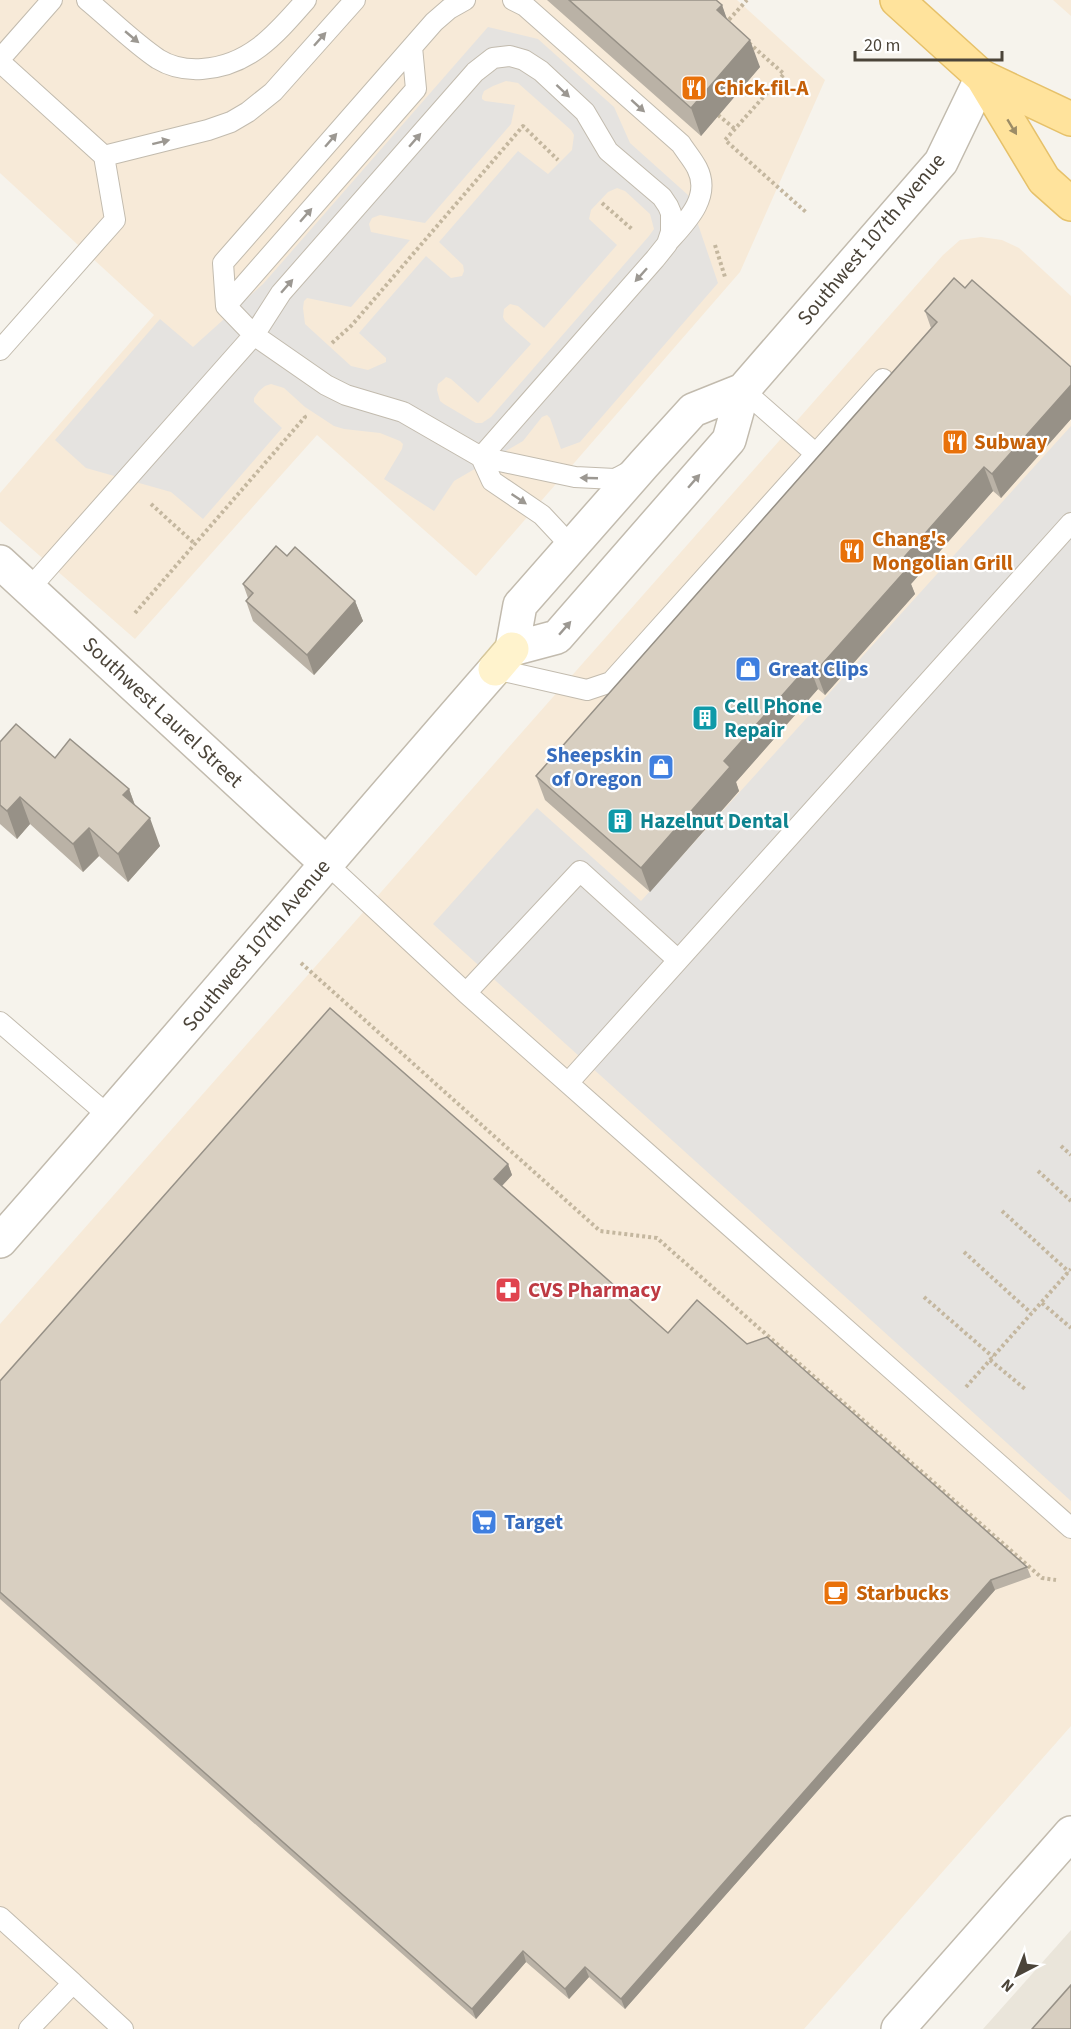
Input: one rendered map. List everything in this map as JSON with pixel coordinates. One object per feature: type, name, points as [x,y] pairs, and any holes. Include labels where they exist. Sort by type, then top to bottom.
[{"type":"main road","points":[[897,0],[982,77],[1044,180],[1071,204]]},
{"type":"main road","points":[[982,77],[1071,119]]},
{"type":"street","name":"Southwest 107th Avenue","points":[[504,659],[557,637],[729,440],[743,390],[941,162],[982,77]]},
{"type":"street","name":"Southwest 107th Avenue","points":[[0,1241],[110,1117],[326,862],[504,659],[520,605],[571,546],[693,410],[743,390]]},
{"type":"street","name":"Southwest Laurel Street","points":[[0,562],[326,862]]},
{"type":"street","points":[[898,2029],[1071,1833]]},
{"type":"lane","points":[[0,350],[115,220],[104,156],[0,60],[52,0]]},
{"type":"lane","points":[[87,0],[159,59],[176,67],[191,69],[221,67],[252,54],[282,28],[306,0]]},
{"type":"lane","points":[[104,156],[208,130],[231,122],[248,112],[273,92],[355,0]]},
{"type":"lane","points":[[465,0],[442,15],[412,47],[223,263],[226,306],[254,335],[326,385],[346,395],[403,412],[481,457],[575,477],[615,479],[644,464]]},
{"type":"lane","points":[[481,457],[690,217],[699,201],[703,183],[697,167],[681,144],[525,6],[513,0]]},
{"type":"lane","points":[[226,306],[416,89],[412,47]]},
{"type":"lane","points":[[30,588],[254,335],[281,293],[475,72],[493,58],[510,56],[524,60],[541,71],[585,112],[608,151],[662,196],[671,213],[671,232],[667,244]]},
{"type":"lane","points":[[504,659],[587,690],[611,682],[883,379]]},
{"type":"lane","points":[[743,390],[816,454]]},
{"type":"lane","points":[[481,457],[492,481],[542,515],[571,546]]},
{"type":"lane","points":[[568,1083],[1071,523]]},
{"type":"lane","points":[[326,862],[466,993],[1071,1528]]},
{"type":"lane","points":[[466,993],[580,872],[678,960]]},
{"type":"lane","points":[[0,1022],[110,1117]]},
{"type":"lane","points":[[0,1917],[123,2029]]},
{"type":"lane","points":[[29,2029],[73,1983]]},
{"type":"path","points":[[719,32],[747,0]]},
{"type":"path","points":[[718,15],[735,30]]},
{"type":"path","points":[[743,37],[784,74],[725,140],[807,213]]},
{"type":"path","points":[[718,115],[735,129]]},
{"type":"path","points":[[332,343],[352,325],[523,126],[558,160]]},
{"type":"path","points":[[602,203],[638,234]]},
{"type":"path","points":[[135,613],[305,417],[298,411]]},
{"type":"path","points":[[125,481],[195,544]]},
{"type":"path","points":[[302,963],[600,1230],[657,1238],[1042,1578],[1056,1580]]},
{"type":"path","points":[[1061,1146],[1071,1155]]},
{"type":"path","points":[[1038,1171],[1071,1201]]},
{"type":"path","points":[[942,1414],[1070,1270],[1002,1211]]},
{"type":"path","points":[[964,1252],[1031,1313]]},
{"type":"path","points":[[924,1297],[1025,1389]]},
{"type":"path","points":[[1042,1303],[1071,1328]]},
{"type":"path","points":[[881,1448],[887,1442]]},
{"type":"path","points":[[917,1479],[923,1473]]},
{"type":"shaded area","points":[[0,0],[737,0],[825,80],[740,272],[476,576],[317,435],[135,639],[0,521],[0,493],[154,315],[0,173]]},
{"type":"shaded area","points":[[1053,0],[1071,0],[1071,16]]},
{"type":"shaded area","points":[[488,27],[538,39],[614,107],[630,143],[688,195],[718,283],[580,442],[561,449],[550,418],[547,415],[542,417],[523,441],[454,481],[434,511],[384,479],[402,449],[403,444],[400,441],[380,433],[334,426],[305,407],[284,388],[271,384],[259,391],[254,402],[282,428],[203,519],[171,492],[86,468],[55,440],[160,319],[193,347],[263,284]],"holes":[[[506,81],[518,83],[571,130],[574,135],[572,150],[548,174],[518,151],[439,242],[463,265],[462,276],[451,278],[426,256],[359,333],[386,358],[386,362],[368,370],[351,366],[305,324],[304,301],[307,298],[351,307],[410,240],[371,232],[369,224],[372,218],[380,215],[425,223],[511,124],[515,105],[482,99],[484,91]],[[617,188],[625,191],[650,214],[654,229],[649,236],[491,417],[482,423],[476,423],[440,401],[438,384],[446,377],[478,403],[531,344],[505,321],[504,309],[510,304],[518,306],[544,328],[617,245],[589,219],[591,210],[608,192]]]},
{"type":"shaded area","points":[[981,237],[1002,240],[1019,248],[1071,296],[1071,1726],[804,2029],[0,2029],[0,1324],[943,255],[960,240]]},
{"type":"shaded area","points":[[1071,426],[1071,1501],[433,924],[537,808],[641,901]]},
{"type":"shaded area","points":[[1071,1930],[1071,2029],[983,2029]]},
{"type":"building","name":"Chick-fil-A","points":[[569,0],[716,0],[722,5],[717,10],[750,40],[691,108]]},
{"type":"building","points":[[954,278],[965,288],[972,280],[1071,367],[1071,385],[992,474],[984,467],[899,563],[906,570],[816,671],[809,665],[724,761],[730,767],[641,868],[536,776],[937,322],[925,311]]},
{"type":"building","points":[[276,546],[287,556],[295,547],[355,601],[307,655],[246,601],[253,593],[243,584]]},
{"type":"building","points":[[16,724],[55,758],[70,739],[129,789],[123,795],[150,818],[118,854],[89,828],[73,844],[20,797],[7,811],[0,805],[0,742]]},
{"type":"building","name":"Target","points":[[330,1008],[508,1164],[494,1179],[668,1333],[697,1300],[747,1344],[767,1337],[1027,1567],[991,1580],[621,1999],[585,1967],[565,1989],[523,1951],[472,2009],[0,1592],[0,1381]]},
{"type":"building","points":[[1071,1985],[1071,2029],[1032,2029]]},
{"type":"place","name":"Chick-fil-A","points":[[694,88]]},
{"type":"place","name":"Subway","points":[[955,442]]},
{"type":"place","name":"Chang's Mongolian Grill","points":[[852,551]]},
{"type":"place","name":"Great Clips","points":[[748,669]]},
{"type":"place","name":"Cell Phone Repair","points":[[705,718]]},
{"type":"place","name":"Sheepskin of Oregon","points":[[661,767]]},
{"type":"place","name":"Hazelnut Dental","points":[[620,821]]},
{"type":"place","name":"CVS Pharmacy","points":[[508,1290]]},
{"type":"place","name":"Target","points":[[484,1522]]},
{"type":"place","name":"Starbucks","points":[[836,1593]]}]
